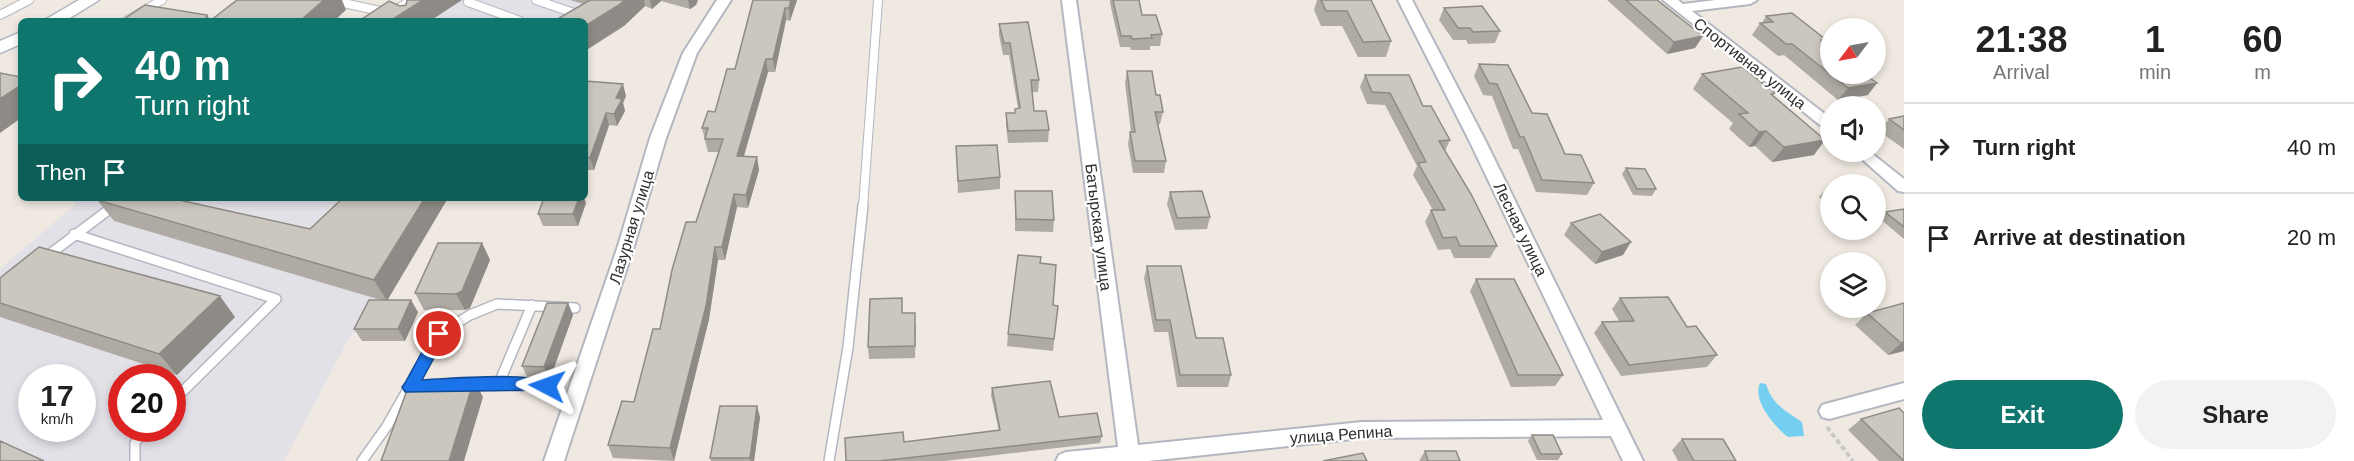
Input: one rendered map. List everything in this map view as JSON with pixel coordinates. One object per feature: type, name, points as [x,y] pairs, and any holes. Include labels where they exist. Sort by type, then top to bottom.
[{"type":"street","points":[[58,18],[92,0]]},
{"type":"street","name":"Лазурная улица","points":[[554,461],[626,246],[658,138],[690,53],[724,0]]},
{"type":"street","name":"Батырская улица","points":[[1069,0],[1129,454]]},
{"type":"street","name":"Лесная улица","points":[[1405,0],[1478,140],[1633,461]]},
{"type":"street","points":[[1675,4],[1750,0]]},
{"type":"street","name":"Спортивная улица","points":[[1675,4],[1820,118]]},
{"type":"street","points":[[0,48],[18,39]]},
{"type":"street","points":[[1874,162],[1904,187]]},
{"type":"street","points":[[1829,411],[1904,391]]},
{"type":"street","name":"улица Репина","points":[[1066,461],[1362,430],[1618,428]]},
{"type":"lane","points":[[0,15],[29,0]]},
{"type":"lane","points":[[131,18],[162,0]]},
{"type":"lane","points":[[330,0],[392,13],[404,18]]},
{"type":"lane","points":[[384,18],[411,0]]},
{"type":"lane","points":[[536,0],[574,14],[577,16],[576,18]]},
{"type":"lane","points":[[829,461],[843,388],[858,271],[878,0]]},
{"type":"lane","points":[[468,2],[512,18]]},
{"type":"lane","points":[[41,261],[121,201]]},
{"type":"lane","points":[[74,234],[276,300],[186,388]]},
{"type":"lane","points":[[362,461],[410,387],[439,334],[452,324],[497,304],[575,308]]},
{"type":"lane","points":[[499,383],[532,305]]},
{"type":"lane","points":[[455,385],[499,383],[547,386]]},
{"type":"lane","points":[[410,387],[421,387]]},
{"type":"lane","points":[[135,461],[133,451],[136,442]]},
{"type":"path","points":[[1829,411],[1827,429],[1853,461]]},
{"type":"shaded area","points":[[432,0],[698,0],[690,9],[661,1],[652,9],[645,6],[624,26],[588,49],[588,18],[404,18]]},
{"type":"shaded area","points":[[69,201],[446,201],[387,301],[350,336],[284,461],[0,461],[0,269],[76,204]]},
{"type":"water","points":[[1760,383],[1766,384],[1772,397],[1780,406],[1802,422],[1804,436],[1788,437],[1771,420],[1759,398]]},
{"type":"building","points":[[237,0],[324,0],[303,18],[214,18]]},
{"type":"building","points":[[407,0],[423,0],[395,18],[364,18],[389,1],[400,6],[406,5]]},
{"type":"building","points":[[590,0],[625,0],[588,24],[588,18],[559,18]]},
{"type":"building","points":[[753,0],[791,0],[789,8],[785,8],[773,59],[766,59],[737,156],[757,157],[746,195],[734,194],[722,247],[715,247],[706,306],[670,448],[608,445],[622,401],[634,402],[653,329],[660,329],[672,270],[686,222],[696,222],[723,139],[705,139],[708,128],[702,128],[708,111],[715,112],[727,69],[735,69]]},
{"type":"building","points":[[1113,0],[1139,0],[1142,15],[1156,15],[1162,34],[1151,35],[1152,38],[1132,39],[1131,36],[1121,36]]},
{"type":"building","points":[[1321,0],[1371,0],[1391,41],[1363,42],[1347,11],[1326,11]]},
{"type":"building","points":[[1626,0],[1657,0],[1703,36],[1674,42]]},
{"type":"building","points":[[145,5],[207,15],[206,18],[126,18]]},
{"type":"building","points":[[1482,6],[1500,31],[1473,32],[1470,28],[1458,28],[1444,8]]},
{"type":"building","points":[[1792,13],[1820,35],[1820,66],[1792,44],[1786,44],[1760,23],[1773,22],[1766,16]]},
{"type":"building","points":[[1028,22],[1039,80],[1031,80],[1034,111],[1046,111],[1049,130],[1008,131],[1006,113],[1015,113],[1015,109],[1020,108],[1010,43],[1004,43],[999,24]]},
{"type":"building","points":[[1479,64],[1508,65],[1532,113],[1547,114],[1565,154],[1581,155],[1594,183],[1542,180],[1524,137],[1520,137],[1497,84],[1489,83]]},
{"type":"building","points":[[1742,67],[1775,93],[1771,94],[1820,136],[1820,141],[1784,147],[1766,131],[1759,132],[1739,114],[1748,113],[1702,74]]},
{"type":"building","points":[[1127,71],[1152,71],[1156,95],[1160,95],[1163,112],[1155,112],[1166,161],[1135,161],[1130,132],[1135,132]]},
{"type":"building","points":[[0,73],[18,76],[18,87],[0,99]]},
{"type":"building","points":[[1365,75],[1409,75],[1423,106],[1431,106],[1450,140],[1439,141],[1471,194],[1497,246],[1460,246],[1456,237],[1443,238],[1431,210],[1445,210],[1418,163],[1426,162],[1390,93],[1372,92]]},
{"type":"building","points":[[588,81],[623,84],[616,98],[622,99],[614,114],[606,113],[590,158],[588,158]]},
{"type":"building","points":[[1843,84],[1871,84],[1848,88]]},
{"type":"building","points":[[1904,116],[1904,130],[1889,119]]},
{"type":"building","points":[[997,145],[1000,177],[958,181],[956,146]]},
{"type":"building","points":[[1626,168],[1645,169],[1656,189],[1637,189]]},
{"type":"building","points":[[1015,191],[1052,191],[1054,220],[1016,219]]},
{"type":"building","points":[[1202,191],[1210,217],[1177,218],[1170,192]]},
{"type":"building","points":[[100,201],[184,201],[310,229],[340,201],[423,201],[374,280]]},
{"type":"building","points":[[543,201],[578,201],[573,214],[538,214]]},
{"type":"building","points":[[1904,209],[1904,227],[1886,213]]},
{"type":"building","points":[[1600,214],[1631,242],[1602,252],[1571,223]]},
{"type":"building","points":[[438,243],[482,243],[462,291],[456,294],[415,293]]},
{"type":"building","points":[[39,247],[220,296],[159,354],[0,303],[0,278]]},
{"type":"building","points":[[1018,255],[1041,257],[1040,263],[1056,265],[1053,305],[1058,306],[1054,339],[1008,334]]},
{"type":"building","points":[[1147,266],[1181,266],[1196,338],[1223,338],[1231,375],[1180,375],[1170,320],[1156,320]]},
{"type":"building","points":[[1476,279],[1514,279],[1563,375],[1518,375]]},
{"type":"building","points":[[1668,297],[1687,327],[1696,326],[1717,355],[1629,365],[1602,322],[1634,321],[1620,298]]},
{"type":"building","points":[[902,298],[902,313],[915,313],[915,346],[868,347],[870,299]]},
{"type":"building","points":[[369,300],[411,300],[398,329],[354,329]]},
{"type":"building","points":[[547,303],[568,303],[544,367],[522,366]]},
{"type":"building","points":[[1904,303],[1904,342],[1901,343],[1873,318],[1886,318],[1886,308]]},
{"type":"building","points":[[474,380],[449,461],[381,461],[410,382]]},
{"type":"building","points":[[1050,381],[1059,417],[1097,413],[1102,436],[879,461],[846,461],[845,438],[903,432],[904,442],[1000,430],[992,388]]},
{"type":"building","points":[[720,406],[757,406],[750,458],[710,458]]},
{"type":"building","points":[[1899,408],[1904,413],[1904,461],[1861,419]]},
{"type":"building","points":[[1532,435],[1553,435],[1562,454],[1541,454]]},
{"type":"building","points":[[1682,439],[1723,439],[1736,461],[1694,461]]},
{"type":"building","points":[[0,441],[44,461],[0,461]]},
{"type":"building","points":[[1425,451],[1456,451],[1460,461],[1428,461]]},
{"type":"building","points":[[1363,453],[1367,461],[1323,461]]},
{"type":"route","points":[[439,334],[410,387],[499,383],[547,386]]}]
